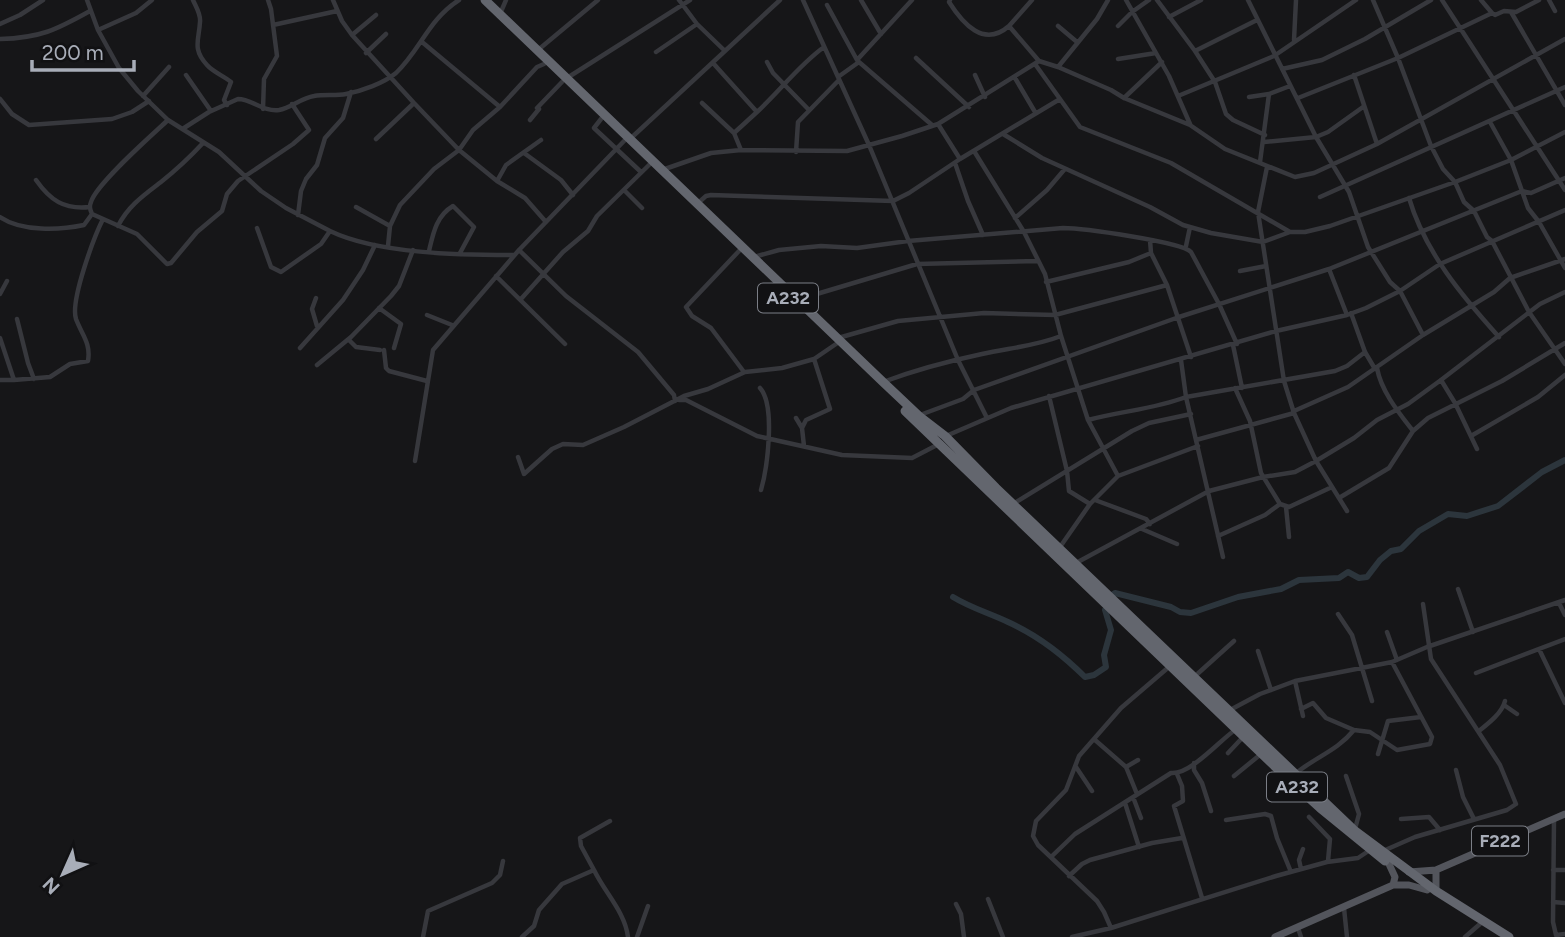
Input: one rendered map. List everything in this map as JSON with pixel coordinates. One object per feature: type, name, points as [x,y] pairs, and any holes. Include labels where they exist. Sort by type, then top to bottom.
[{"type":"highway","name":"A232","points":[[478,0],[544,64],[565,80],[662,170],[739,251],[837,341]]},
{"type":"highway","name":"A232","points":[[485,0],[601,119],[628,139],[650,164],[753,257],[847,351],[942,440]]},
{"type":"highway","name":"A232","points":[[847,351],[919,416],[1098,592],[1126,613],[1194,678],[1236,729],[1320,808],[1389,864],[1509,937]]},
{"type":"highway","name":"A232","points":[[993,491],[1013,504],[1076,564],[1114,613],[1170,666],[1229,710],[1354,830],[1432,891],[1501,937]]},
{"type":"main road","name":"F222","points":[[1409,872],[1436,870],[1565,814]]},
{"type":"main road","points":[[1389,864],[1395,877],[1393,885]]},
{"type":"main road","points":[[1275,937],[1393,885],[1409,885],[1432,891],[1436,870]]},
{"type":"street","points":[[0,24],[43,0]]},
{"type":"street","points":[[87,0],[119,68],[143,96],[168,120],[219,152],[261,191],[298,215],[350,241],[413,250],[514,255]]},
{"type":"street","points":[[99,30],[136,13],[152,0]]},
{"type":"street","points":[[193,0],[200,15],[196,37],[201,55],[207,65],[231,82],[224,100],[227,104]]},
{"type":"street","points":[[263,109],[264,79],[276,56],[268,0]]},
{"type":"street","points":[[332,0],[366,53],[414,103],[459,149],[497,181],[525,198],[546,222]]},
{"type":"street","points":[[184,128],[211,111],[242,99],[263,109],[281,109],[314,96],[351,92],[386,80],[422,42],[433,21],[459,0]]},
{"type":"street","points":[[500,14],[506,0]]},
{"type":"street","points":[[679,0],[697,24],[725,51]]},
{"type":"street","points":[[530,120],[565,80],[690,0]]},
{"type":"street","points":[[415,461],[433,350],[452,325],[514,255],[617,149],[780,0]]},
{"type":"street","points":[[803,0],[869,145],[958,360],[987,418]]},
{"type":"street","points":[[861,0],[881,34]]},
{"type":"street","points":[[796,152],[798,122],[858,61],[912,0]]},
{"type":"street","points":[[950,0],[961,19],[975,32],[996,33],[1009,26],[1032,0]]},
{"type":"street","points":[[1058,67],[1097,19],[1108,0]]},
{"type":"street","points":[[1126,0],[1162,62],[1190,125]]},
{"type":"street","points":[[1118,26],[1149,0]]},
{"type":"street","points":[[1157,0],[1214,82],[1226,114],[1265,135]]},
{"type":"street","points":[[1170,17],[1200,0]]},
{"type":"street","points":[[1248,0],[1316,137],[1345,186],[1359,228],[1372,253],[1400,291],[1423,335]]},
{"type":"street","points":[[1294,41],[1296,0]]},
{"type":"street","points":[[1178,96],[1274,56],[1356,0]]},
{"type":"street","points":[[1373,0],[1398,58],[1420,120],[1443,169],[1455,182],[1464,202],[1474,211],[1529,312],[1565,364]]},
{"type":"street","points":[[1282,69],[1322,60],[1385,28],[1431,0]]},
{"type":"street","points":[[1442,0],[1513,112],[1562,180],[1565,190]]},
{"type":"street","points":[[1481,0],[1492,13]]},
{"type":"street","points":[[1298,98],[1398,58],[1492,13],[1495,15],[1503,11],[1516,12],[1539,0]]},
{"type":"street","points":[[1549,0],[1555,11]]},
{"type":"street","points":[[537,51],[596,1]]},
{"type":"street","points":[[827,5],[858,61],[935,125],[960,159]]},
{"type":"street","points":[[0,38],[28,38],[52,32],[90,11]]},
{"type":"street","points":[[273,25],[337,11]]},
{"type":"street","points":[[1510,11],[1565,105]]},
{"type":"street","points":[[352,35],[376,15]]},
{"type":"street","points":[[1195,51],[1257,20]]},
{"type":"street","points":[[656,52],[697,24]]},
{"type":"street","points":[[1009,26],[1080,127],[1171,163],[1290,232]]},
{"type":"street","points":[[1058,26],[1077,42]]},
{"type":"street","points":[[366,53],[386,34]]},
{"type":"street","points":[[662,170],[711,153],[741,150],[847,151],[869,145],[935,125],[969,107],[1037,63],[1058,67],[1111,90],[1190,125],[1225,149],[1296,177],[1314,173],[1377,144],[1565,39]]},
{"type":"street","points":[[422,42],[500,107]]},
{"type":"street","points":[[734,133],[784,86],[808,58],[824,47]]},
{"type":"street","points":[[1118,59],[1156,53]]},
{"type":"street","points":[[916,58],[969,107]]},
{"type":"street","points":[[767,62],[784,86],[809,110]]},
{"type":"street","points":[[1124,98],[1162,62]]},
{"type":"street","points":[[713,63],[757,112]]},
{"type":"street","points":[[388,246],[390,226],[400,205],[459,149],[473,130],[500,107],[539,65],[544,64]]},
{"type":"street","points":[[143,96],[169,67]]},
{"type":"street","points":[[186,75],[211,111]]},
{"type":"street","points":[[975,75],[985,97]]},
{"type":"street","points":[[1354,75],[1377,144]]},
{"type":"street","points":[[1015,78],[1035,112]]},
{"type":"street","points":[[1249,97],[1269,94],[1290,86]]},
{"type":"street","points":[[1320,197],[1565,87]]},
{"type":"street","points":[[298,215],[301,191],[306,179],[317,165],[325,138],[343,118],[351,92]]},
{"type":"street","points":[[1260,162],[1269,94]]},
{"type":"street","points":[[0,99],[12,114],[29,125],[112,119],[132,112],[149,101]]},
{"type":"street","points":[[697,204],[711,195],[893,201],[1060,99]]},
{"type":"street","points":[[376,139],[414,103]]},
{"type":"street","points":[[702,103],[734,133],[741,150]]},
{"type":"street","points":[[168,120],[136,149],[96,193],[90,207],[92,214],[137,234],[167,264],[171,263],[197,232],[222,211],[227,194],[238,181],[309,130],[292,104]]},
{"type":"street","points":[[1264,142],[1316,137],[1328,132],[1363,107]]},
{"type":"street","points":[[601,119],[593,128],[641,172]]},
{"type":"street","points":[[1490,122],[1511,160],[1528,208],[1563,260],[1565,268]]},
{"type":"street","points":[[1003,134],[1064,170],[1190,227],[1263,242],[1290,232],[1306,232],[1455,182],[1511,160],[1565,131]]},
{"type":"street","points":[[497,181],[506,165],[541,140]]},
{"type":"street","points":[[118,226],[123,215],[139,198],[203,143]]},
{"type":"street","points":[[974,151],[1024,233],[1045,274],[1061,336],[1088,420],[1118,475]]},
{"type":"street","points":[[524,153],[561,180],[573,195]]},
{"type":"street","points":[[955,163],[983,235]]},
{"type":"street","points":[[521,299],[563,252],[592,227],[592,222],[650,164]]},
{"type":"street","points":[[1268,167],[1258,212],[1284,381],[1294,412],[1316,461],[1347,511]]},
{"type":"street","points":[[1015,218],[1047,190],[1064,170]]},
{"type":"street","points":[[36,180],[44,192],[58,203],[81,208],[90,207]]},
{"type":"street","points":[[919,416],[963,399],[974,390],[1219,303],[1329,269],[1522,191],[1531,193],[1562,180]]},
{"type":"street","points":[[624,190],[642,208]]},
{"type":"street","points":[[1409,198],[1422,233],[1440,264],[1499,337]]},
{"type":"street","points":[[429,251],[436,224],[453,206],[474,227],[460,253]]},
{"type":"street","points":[[356,207],[390,226]]},
{"type":"street","points":[[685,398],[734,426],[768,438],[842,455],[912,458],[942,440],[1011,408],[1374,305],[1440,264],[1565,210]]},
{"type":"street","points":[[0,217],[6,222],[47,230],[62,230],[84,225],[92,214]]},
{"type":"street","points":[[0,380],[50,377],[70,364],[89,359],[89,342],[76,318],[75,304],[89,249],[103,219]]},
{"type":"street","points":[[1185,246],[1190,227]]},
{"type":"street","points":[[257,228],[271,267],[281,272],[321,244],[330,231]]},
{"type":"street","points":[[753,257],[779,250],[821,246],[857,248],[908,241],[1081,228],[1185,246],[1219,303],[1235,345],[1238,388],[1263,477],[1283,505],[1289,537]]},
{"type":"street","points":[[1150,240],[1151,253],[1167,285],[1191,357]]},
{"type":"street","points":[[300,348],[343,300],[363,270],[375,244]]},
{"type":"street","points":[[317,365],[349,340],[399,286],[413,250]]},
{"type":"street","points":[[519,250],[566,296],[638,352],[674,395],[675,401]]},
{"type":"street","points":[[739,251],[686,307],[692,316],[712,328],[745,372]]},
{"type":"street","points":[[1046,282],[1129,262],[1151,253]]},
{"type":"street","points":[[1060,549],[1093,502],[1118,475],[1250,423],[1294,412],[1348,387],[1423,335],[1494,292],[1510,278],[1563,260]]},
{"type":"street","points":[[797,300],[917,264],[1038,261]]},
{"type":"street","points":[[1241,271],[1266,266]]},
{"type":"street","points":[[1329,269],[1365,352],[1397,409],[1413,431]]},
{"type":"street","points":[[496,276],[565,344]]},
{"type":"street","points":[[0,294],[7,281]]},
{"type":"street","points":[[518,457],[524,474],[552,449],[563,444],[583,445],[675,401],[745,372],[782,368],[814,359],[837,341],[898,321],[984,313],[1055,315],[1167,285]]},
{"type":"street","points":[[1076,564],[1209,491],[1295,472],[1316,461],[1441,380],[1529,312],[1565,292]]},
{"type":"street","points":[[316,298],[312,309],[317,326]]},
{"type":"street","points":[[379,308],[401,324],[394,348]]},
{"type":"street","points":[[427,315],[452,325]]},
{"type":"street","points":[[18,318],[34,379]]},
{"type":"street","points":[[883,382],[958,360],[1049,341],[1061,336]]},
{"type":"street","points":[[0,338],[14,380]]},
{"type":"street","points":[[349,340],[356,347],[382,350],[389,371],[427,381]]},
{"type":"street","points":[[1339,498],[1389,468],[1413,431],[1428,418],[1502,381],[1565,343]]},
{"type":"street","points":[[1088,420],[1129,410],[1164,406],[1186,397],[1335,371],[1358,359],[1365,352]]},
{"type":"street","points":[[802,428],[806,420],[830,409],[814,359]]},
{"type":"street","points":[[1181,360],[1186,397],[1223,557]]},
{"type":"street","points":[[1471,436],[1538,397],[1565,374]]},
{"type":"street","points":[[1441,380],[1477,449]]},
{"type":"street","points":[[760,388],[766,398],[768,412],[767,467],[761,490]]},
{"type":"street","points":[[1049,396],[1071,493],[1146,519],[1150,524]]},
{"type":"street","points":[[1013,504],[1103,447],[1149,423],[1191,414]]},
{"type":"street","points":[[796,418],[802,428],[804,446]]},
{"type":"street","points":[[1218,536],[1283,505],[1332,486]]},
{"type":"street","points":[[1142,528],[1177,544]]},
{"type":"street","points":[[1458,589],[1473,632]]},
{"type":"street","points":[[1229,710],[1295,681],[1395,661],[1427,647],[1562,601],[1565,615]]},
{"type":"street","points":[[1382,851],[1415,837],[1507,810],[1516,804],[1500,765],[1437,669],[1427,647],[1423,604]]},
{"type":"street","points":[[1338,614],[1352,635],[1372,701]]},
{"type":"street","points":[[1301,709],[1313,703],[1326,718],[1354,730],[1370,732],[1401,750],[1430,744],[1432,737],[1395,661],[1387,632]]},
{"type":"street","points":[[1476,673],[1565,639]]},
{"type":"street","points":[[1194,678],[1234,642]]},
{"type":"street","points":[[1539,649],[1565,703]]},
{"type":"street","points":[[1258,651],[1271,690]]},
{"type":"street","points":[[1111,928],[1097,901],[1034,840],[1034,830],[1041,814],[1066,790],[1079,756],[1121,708],[1170,666]]},
{"type":"street","points":[[1295,681],[1303,716]]},
{"type":"street","points":[[1479,731],[1505,703],[1517,714]]},
{"type":"street","points":[[1378,754],[1388,721],[1421,717]]},
{"type":"street","points":[[1051,857],[1075,834],[1171,773],[1177,774],[1194,764],[1236,729]]},
{"type":"street","points":[[1294,774],[1307,763],[1338,748],[1354,730]]},
{"type":"street","points":[[1228,753],[1244,736]]},
{"type":"street","points":[[1095,740],[1126,767],[1141,818]]},
{"type":"street","points":[[1234,776],[1262,753]]},
{"type":"street","points":[[1126,767],[1138,760]]},
{"type":"street","points":[[1194,764],[1211,811]]},
{"type":"street","points":[[1076,767],[1092,791]]},
{"type":"street","points":[[1456,770],[1463,797],[1474,819]]},
{"type":"street","points":[[1177,774],[1182,786],[1183,801],[1174,806],[1202,899]]},
{"type":"street","points":[[1346,776],[1359,814],[1354,830]]},
{"type":"street","points":[[1125,803],[1139,847]]},
{"type":"street","points":[[1226,820],[1265,814],[1271,816],[1276,838],[1291,872]]},
{"type":"street","points":[[1310,817],[1330,839],[1327,862]]},
{"type":"street","points":[[1401,819],[1429,817],[1440,830]]},
{"type":"street","points":[[1555,818],[1555,933],[1558,936],[1565,934]]},
{"type":"street","points":[[610,821],[580,838],[581,846],[605,892],[621,913],[628,937]]},
{"type":"street","points":[[1069,876],[1090,860],[1183,838]]},
{"type":"street","points":[[1301,869],[1298,860],[1303,849]]},
{"type":"street","points":[[1072,937],[1094,934],[1301,869],[1358,858],[1370,850]]},
{"type":"street","points":[[423,937],[428,911],[492,883],[500,875],[503,861]]},
{"type":"street","points":[[522,937],[534,926],[539,910],[562,884],[594,870]]},
{"type":"street","points":[[1553,870],[1565,870]]},
{"type":"street","points":[[988,899],[1003,937]]},
{"type":"street","points":[[1553,902],[1565,903]]},
{"type":"street","points":[[956,904],[961,914],[964,937]]},
{"type":"street","points":[[637,937],[648,906]]},
{"type":"street","points":[[1344,907],[1347,937]]},
{"type":"street","points":[[1465,937],[1480,923]]},
{"type":"street","points":[[1298,928],[1301,937]]},
{"type":"waterway","points":[[953,597],[1039,639],[1085,677],[1094,675],[1106,667],[1104,655],[1111,630],[1105,610],[1109,608],[1108,598],[1115,593],[1191,613],[1238,597],[1281,589],[1299,580],[1339,578],[1348,572],[1359,578],[1367,577],[1380,560],[1391,551],[1401,549],[1419,531],[1448,514],[1467,516],[1498,506],[1542,472],[1565,460]]}]
